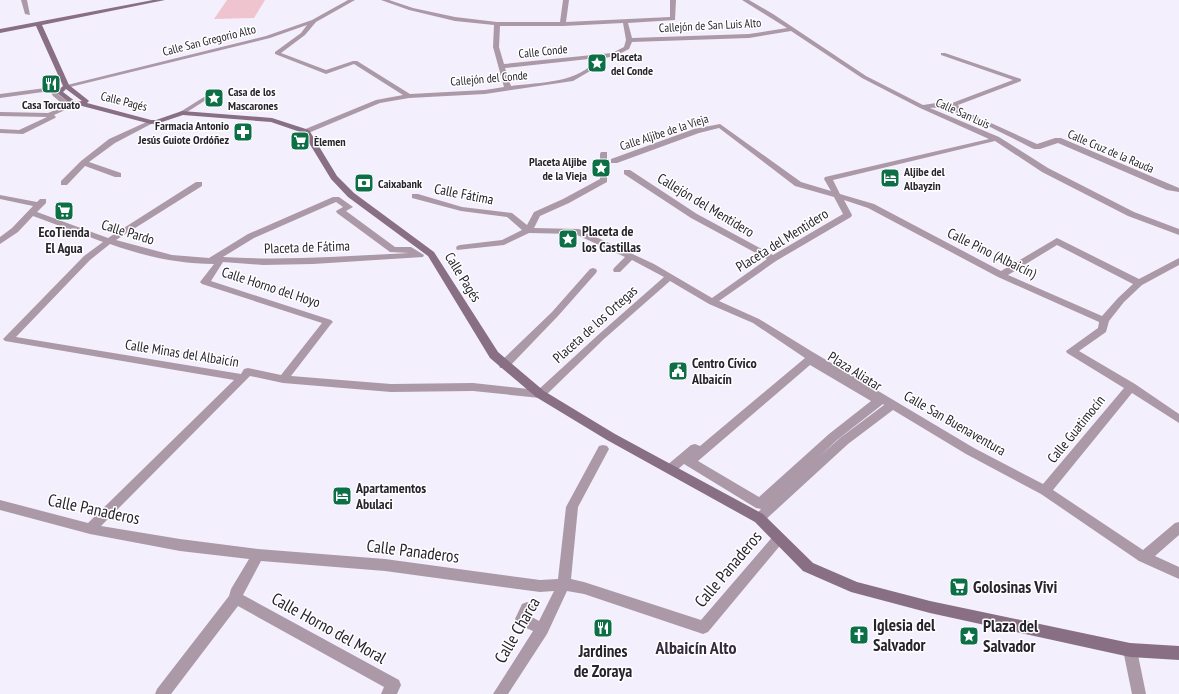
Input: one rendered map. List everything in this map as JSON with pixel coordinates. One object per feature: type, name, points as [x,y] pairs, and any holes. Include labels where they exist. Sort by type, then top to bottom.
[{"type":"street","points":[[24,0],[28,14]]},
{"type":"street","points":[[0,31],[39,25],[162,0]]},
{"type":"street","name":"Calle San Gregorio Alto","points":[[66,86],[268,37],[314,21],[352,0]]},
{"type":"street","points":[[384,0],[411,9],[455,19],[497,24],[563,24],[673,19],[673,0]]},
{"type":"street","points":[[563,24],[566,0]]},
{"type":"street","name":"Calle San Luis","points":[[745,0],[771,15],[864,77],[922,107],[996,139],[1045,170],[1131,214],[1179,232]]},
{"type":"street","points":[[314,21],[303,34],[277,54],[326,72],[355,62],[409,96]]},
{"type":"street","points":[[603,56],[613,56],[627,48],[629,40],[625,21]]},
{"type":"street","points":[[497,24],[496,47],[508,89]]},
{"type":"street","name":"Calle Pagés","points":[[39,25],[66,86],[86,100],[82,104]]},
{"type":"street","name":"Callejón de San Luis Alto","points":[[629,40],[750,36],[792,30]]},
{"type":"street","points":[[944,54],[1019,80],[954,104],[958,110]]},
{"type":"street","name":"Callejón del Conde","points":[[306,132],[378,101],[409,96],[485,92],[571,80],[595,66],[603,56]]},
{"type":"street","name":"Calle Conde","points":[[502,66],[603,56]]},
{"type":"street","name":"Calle Pagés","points":[[66,86],[59,92],[74,104],[82,104],[151,122],[157,122],[182,113],[206,98]]},
{"type":"street","points":[[0,96],[53,89],[55,94],[70,106],[49,115],[0,114]]},
{"type":"street","points":[[0,131],[20,132],[82,104]]},
{"type":"street","name":"Calle Cruz de la Rauda","points":[[922,107],[936,105],[958,110],[1037,147],[1058,140],[1170,188],[1179,190]]},
{"type":"street","name":"Calle Pagés","points":[[182,113],[272,120],[306,132],[334,176],[351,195],[431,254],[494,355],[504,365],[540,394],[611,437],[670,469]]},
{"type":"street","points":[[64,183],[84,163],[112,141],[151,122]]},
{"type":"street","name":"Calle Aljibe de la Vieja","points":[[614,161],[697,132],[720,126],[798,184]]},
{"type":"street","name":"Placeta del Mentidero","points":[[712,302],[773,259],[848,215],[828,179],[996,139]]},
{"type":"street","points":[[528,230],[538,214],[566,201],[604,180],[604,154]]},
{"type":"street","points":[[84,163],[118,175]]},
{"type":"street","name":"Callejón del Mentidero","points":[[627,172],[694,216],[773,259]]},
{"type":"street","points":[[109,241],[198,184]]},
{"type":"street","name":"Placeta del Mentidero","points":[[798,184],[871,206]]},
{"type":"street","name":"Calle Fátima","points":[[415,196],[461,209],[509,215],[528,230]]},
{"type":"street","points":[[0,197],[41,203],[15,230],[0,241]]},
{"type":"street","name":"Placeta de Fátima","points":[[336,198],[349,207],[340,211],[393,250],[408,249],[420,255],[313,261],[220,260],[213,259],[251,236],[336,198]]},
{"type":"street","name":"Calle Pino (Albaicín)","points":[[871,206],[1001,275],[1104,320]]},
{"type":"street","name":"Calle Pardo","points":[[31,213],[109,241],[149,253],[207,261],[220,260]]},
{"type":"street","points":[[460,248],[504,242],[528,230],[576,231],[631,256],[617,270]]},
{"type":"street","name":"Calle Minas del Albaicín","points":[[109,241],[87,258],[8,339],[243,378],[248,372],[284,379],[391,388],[473,387],[540,394]]},
{"type":"street","points":[[1001,275],[1057,241],[1140,283]]},
{"type":"street","name":"Calle San Buenaventura","points":[[631,256],[712,302],[756,321],[807,354],[970,451],[1045,491],[1144,557],[1179,573]]},
{"type":"street","name":"Calle Horno del Hoyo","points":[[220,260],[205,282],[328,322],[284,379]]},
{"type":"street","points":[[1179,261],[1140,283],[1121,300],[1104,320],[1103,330],[1071,351],[1131,387],[1179,419]]},
{"type":"street","points":[[504,365],[555,314],[593,271]]},
{"type":"street","name":"Placeta de los Ortegas","points":[[540,394],[601,337],[670,277]]},
{"type":"street","name":"Plaza Aliatar","points":[[670,469],[807,354]]},
{"type":"street","name":"Plaza Aliatar","points":[[809,360],[879,401],[834,437],[760,504],[689,462],[809,360]]},
{"type":"street","points":[[90,529],[243,378]]},
{"type":"street","name":"Calle Guatimocín","points":[[1045,491],[1131,387]]},
{"type":"street","name":"Plaza Aliatar","points":[[760,518],[844,441],[893,404]]},
{"type":"street","points":[[564,584],[572,507],[602,449]]},
{"type":"street","points":[[670,469],[760,518],[808,567],[856,588],[930,606],[1130,650],[1179,653]]},
{"type":"street","name":"Calle Panaderos","points":[[0,506],[90,529],[180,545],[258,555],[385,565],[540,586],[564,584],[584,588],[703,627],[778,538]]},
{"type":"street","points":[[1144,557],[1179,527]]},
{"type":"street","points":[[162,694],[236,598],[236,593],[258,555]]},
{"type":"street","name":"Calle Charca","points":[[500,694],[542,629],[564,584]]},
{"type":"street","name":"Calle Horno del Moral","points":[[236,598],[394,685],[388,694]]},
{"type":"street","points":[[527,608],[522,619],[542,629]]},
{"type":"street","points":[[1130,650],[1140,694]]},
{"type":"shaded area","points":[[227,0],[265,0],[254,18],[214,19]]},
{"type":"place","name":"Placeta del Conde","points":[[597,63]]},
{"type":"place","name":"Casa Torcuato","points":[[51,84]]},
{"type":"place","name":"Casa de los Mascarones","points":[[214,98]]},
{"type":"place","name":"Farmacia Antonio Jesús Guiote Ordóñez","points":[[243,132]]},
{"type":"place","name":"Èlemen","points":[[300,141]]},
{"type":"place","name":"Placeta Aljibe de la Vieja","points":[[601,168]]},
{"type":"place","name":"Aljibe del Albayzin","points":[[890,178]]},
{"type":"place","name":"Caixabank","points":[[364,183]]},
{"type":"place","name":"EcoTienda El Agua","points":[[64,211]]},
{"type":"place","name":"Placeta de los Castillas","points":[[568,239]]},
{"type":"place","name":"Centro Cívico Albaicín","points":[[678,371]]},
{"type":"place","name":"Apartamentos Abulaci","points":[[342,496]]},
{"type":"place","name":"Golosinas Vivi","points":[[959,587]]},
{"type":"place","name":"Jardines de Zoraya","points":[[603,628]]},
{"type":"place","name":"Iglesia del Salvador","points":[[859,635]]},
{"type":"place","name":"Plaza del Salvador","points":[[969,636]]},
{"type":"district","name":"Albaicín Alto","points":[[696,647]]}]
